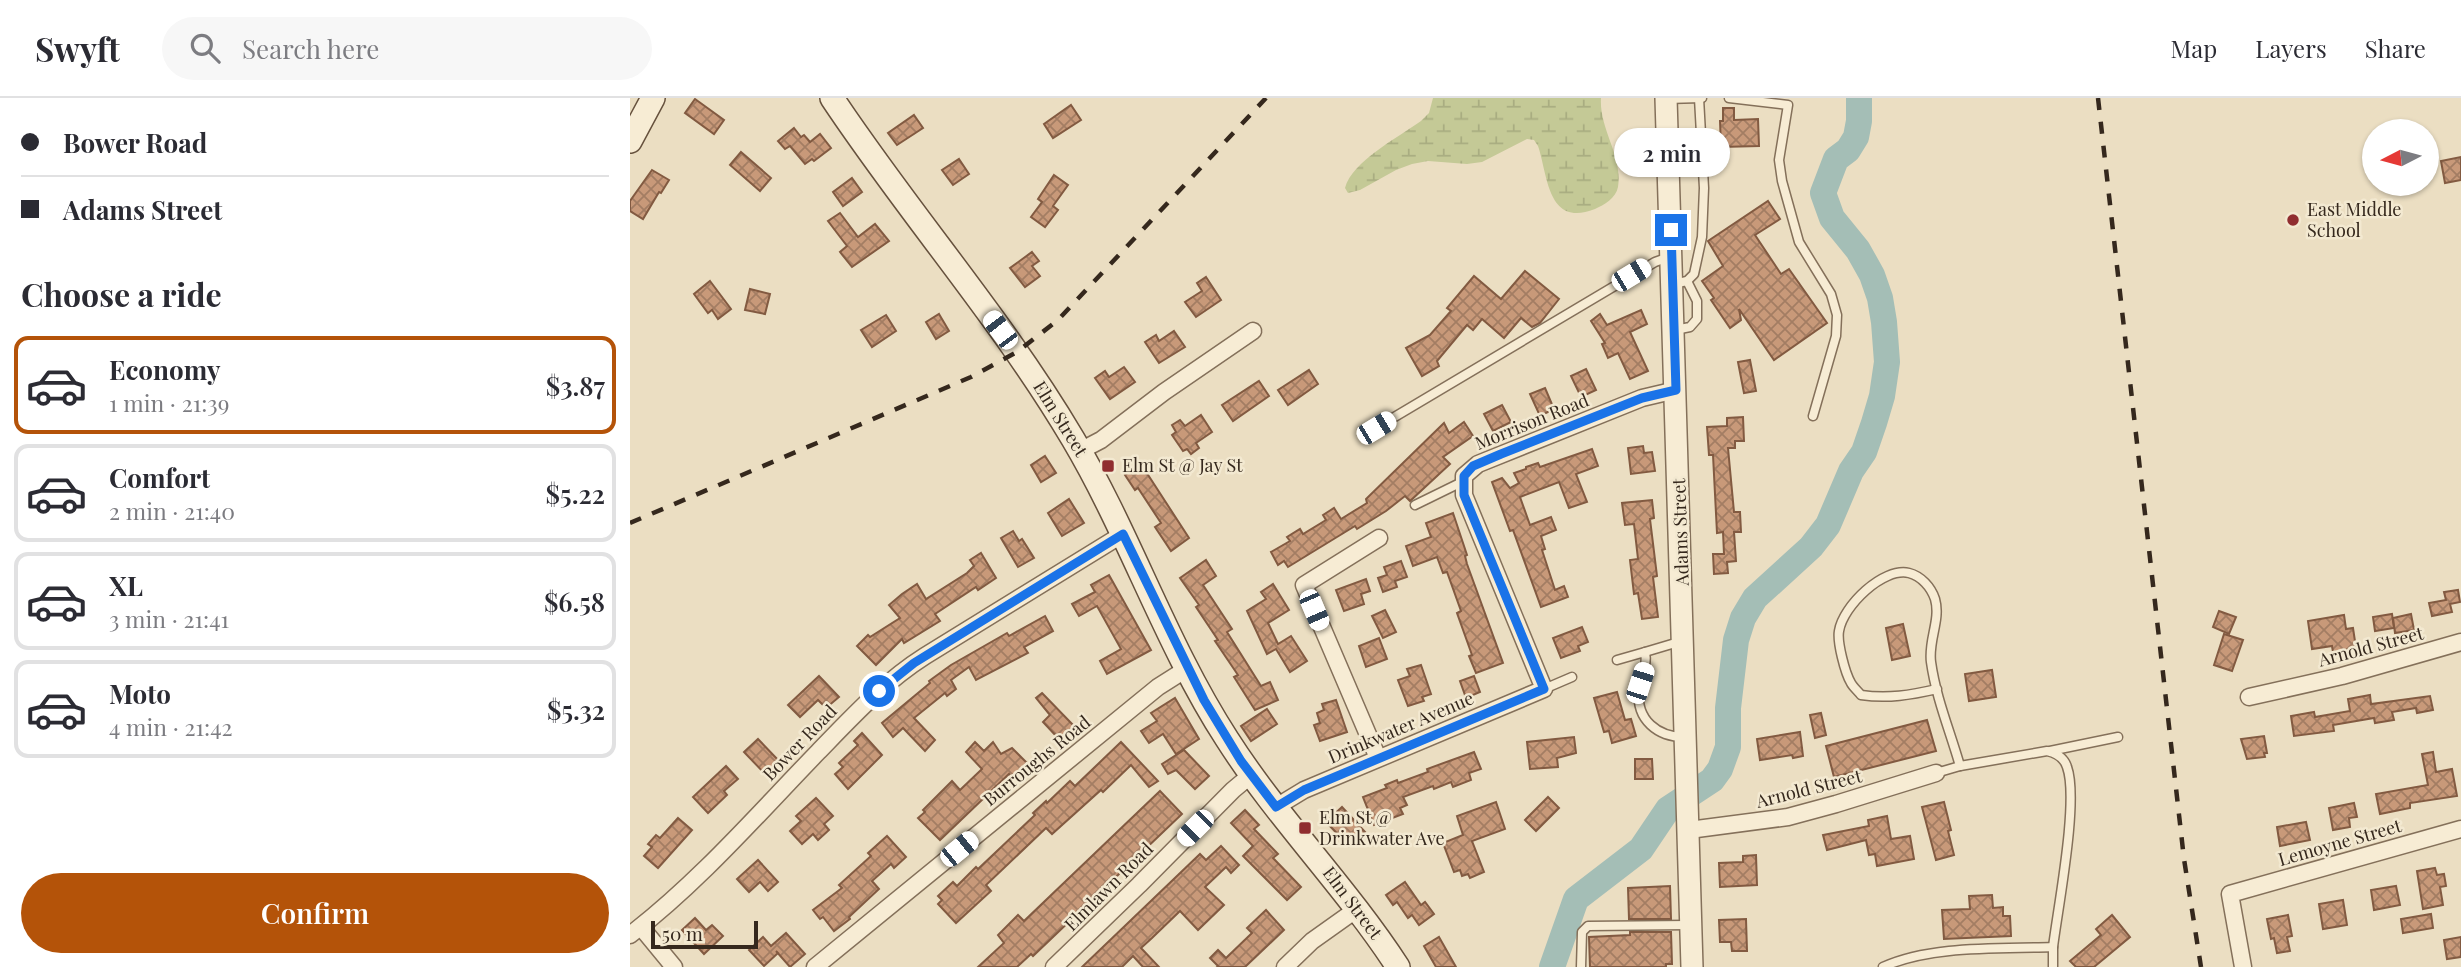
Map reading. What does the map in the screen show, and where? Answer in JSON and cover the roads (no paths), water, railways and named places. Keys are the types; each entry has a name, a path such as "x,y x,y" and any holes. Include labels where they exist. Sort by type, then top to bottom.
{"main road":[{"path":"630,141 653,98"},
{"name":"Elm Street","path":"832,98 882,171 1034,376 1080,452 1218,725 1251,775 1357,909 1398,967"}],"street":[{"name":"Adams Street","path":"1666,98 1672,257 1680,283 1675,330 1676,390 1692,967"},
{"path":"1080,452 1101,440 1164,392 1253,331"},
{"name":"Morrison Road","path":"1462,482 1467,471 1478,464 1642,398 1676,390"},
{"path":"1462,482 1464,495 1544,689"},
{"name":"Bower Road","path":"636,931 684,891 863,706 895,677 948,641 1123,534"},
{"path":"1378,758 1304,586 1379,538"},
{"name":"Arnold Street","path":"2249,696 2350,674 2461,642"},
{"name":"Burroughs Road","path":"815,967 1158,687 1188,668"},
{"name":"Drinkwater Avenue","path":"1276,807 1297,793 1544,689"},
{"name":"Arnold Street","path":"1689,820 1800,814 1936,774"},
{"name":"Elmlawn Road","path":"1054,967 1251,775"},
{"name":"Lemoyne Street","path":"2243,967 2230,894 2461,829"},
{"path":"1285,967 1312,941 1357,909"},
{"path":"636,931 674,967"}],"lane":[{"path":"1666,98 1701,98 1704,225 1696,270 1680,283"},
{"path":"1729,98 1788,106 1779,160 1782,181 1799,242 1831,294 1837,315 1836,336 1813,416"},
{"path":"1376,428 1655,262 1672,257"},
{"path":"1415,505 1462,482"},
{"path":"1937,689 1908,696 1880,698 1861,695 1850,683 1839,631 1846,611 1880,578 1908,573 1926,583 1934,596 1938,613 1931,640 1930,660 1960,766"},
{"path":"1617,660 1684,641"},
{"path":"1645,652 1645,668 1639,697 1646,722 1665,735 1687,737"},
{"path":"1544,689 1572,677"},
{"path":"1936,774 1960,766 2118,737"},
{"path":"2047,751 2059,755 2067,767 2071,798 2053,947 2053,967"},
{"path":"1581,967 1582,932 1588,926 1691,925"},
{"path":"1883,967 1910,957 1945,952 2053,947"}],"waterway":[{"path":"1552,967 1576,899 1641,849 1668,809 1712,780 1720,769 1728,747 1728,708 1736,640 1743,618 1755,598 1811,547 1828,525 1851,471 1864,452 1882,396 1887,362 1884,322 1872,275 1858,250 1832,218 1823,193 1836,159 1848,150 1856,137 1859,98"}],"railway":[{"path":"630,523 971,377 1017,352 1058,320 1266,98"},
{"path":"2098,98 2184,859 2201,967"}],"place":[{"name":"East Middle School","path":"2293,220"},
{"name":"Elm St @ Jay St","path":"1108,466"},
{"name":"Elm St @ Drinkwater Ave","path":"1305,828"}]}
